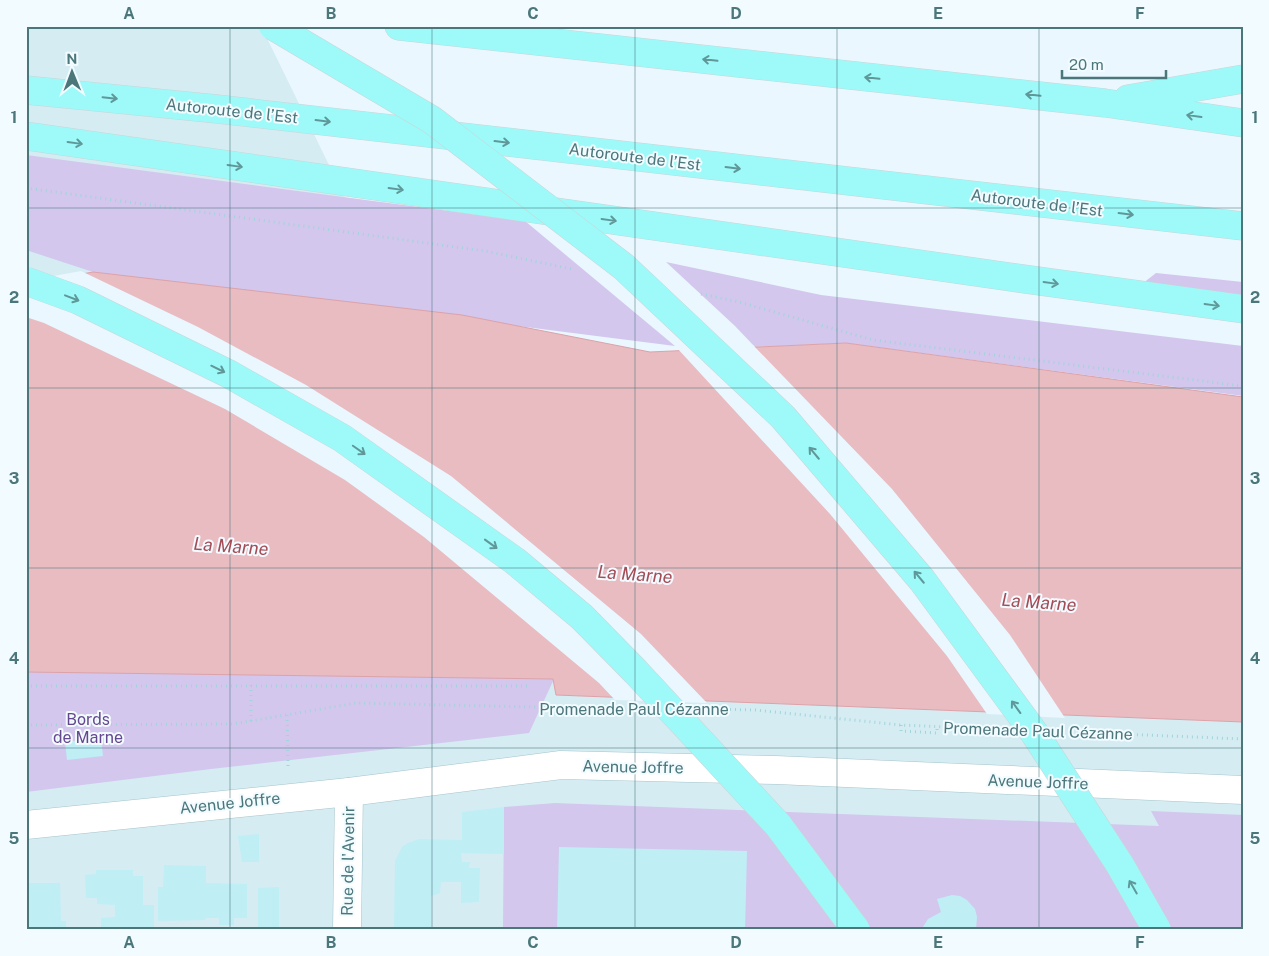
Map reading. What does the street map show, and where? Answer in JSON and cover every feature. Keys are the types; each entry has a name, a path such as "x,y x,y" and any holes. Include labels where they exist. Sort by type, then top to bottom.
{"highway":[{"path":"273,26 432,120 455,137 624,267 783,417 922,580 1035,734 1120,865 1157,930"},
{"path":"399,26 1105,103 1243,122"},
{"path":"1105,103 1243,79"},
{"name":"Autoroute de l’Est","path":"26,90 217,109 1243,226"},
{"path":"26,136 983,274 1243,309"},
{"path":"26,281 78,300 220,370 342,438 515,561 582,617 778,824 856,930"}],"street":[{"name":"Avenue Joffre","path":"26,825 348,792 561,766 776,770 1243,790"},
{"name":"Rue de l'Avenir","path":"346,930 348,792"}],"path":[{"path":"251,685 251,721"},
{"path":"26,686 531,686"},
{"name":"Promenade Paul Cézanne","path":"26,725 234,724 356,703 630,709"},
{"name":"Promenade Paul Cézanne","path":"707,709 755,710 901,725 997,729"},
{"path":"287,715 288,766"},
{"path":"901,725 901,731 937,733 937,727"},
{"path":"921,732 921,738"},
{"name":"Promenade Paul Cézanne","path":"1067,732 1243,739"}],"shaded area":[{"path":"26,26 261,26 399,308 26,284"},
{"path":"26,672 554,679 556,695 1243,722 1243,930 26,930"}],"green space":[{"path":"26,155 525,221 675,346 93,272 26,250"},
{"path":"666,262 821,295 1243,346 1243,396 846,343 755,347"},
{"path":"1156,273 1243,282 1243,296 1142,284"},
{"name":"Bords de Marne","path":"26,672 554,679 529,733 26,792"},
{"path":"555,803 1159,826 1151,811 1243,815 1243,930 503,930 504,807"}],"water":[{"name":"La Marne","path":"93,272 462,315 650,352 846,343 1243,397 1243,722 556,695 553,679 26,672 26,284"}],"pier":[{"path":"81,271 198,327 306,385 451,476 641,634 707,703 615,700 599,683 424,537 345,480 225,409 44,323 26,317 26,281"},
{"path":"753,345 892,489 1010,635 1065,718 987,714 947,656 830,514 677,348"}],"building":[{"path":"101,738 103,756 67,760 65,742"},
{"path":"504,807 504,854 461,853 462,862 470,862 469,868 480,868 479,902 461,903 461,882 441,882 440,893 431,896 431,930 394,930 395,861 402,847 419,839 462,840 462,812"},
{"path":"259,834 259,862 242,862 238,836"},
{"path":"559,847 747,851 745,930 557,930"},
{"path":"164,865 206,866 206,883 247,884 247,918 234,918 234,925 219,925 219,918 158,921 158,887 163,887"},
{"path":"96,870 133,870 133,876 143,876 143,905 154,905 154,930 101,930 101,918 115,917 115,905 97,904 97,898 86,898 85,875 96,874"},
{"path":"26,883 60,883 61,921 66,921 66,930 26,930"},
{"path":"279,887 279,930 258,930 258,888"},
{"path":"952,895 960,896 967,900 975,909 977,917 976,930 921,930 928,919 941,912 937,899"}]}
